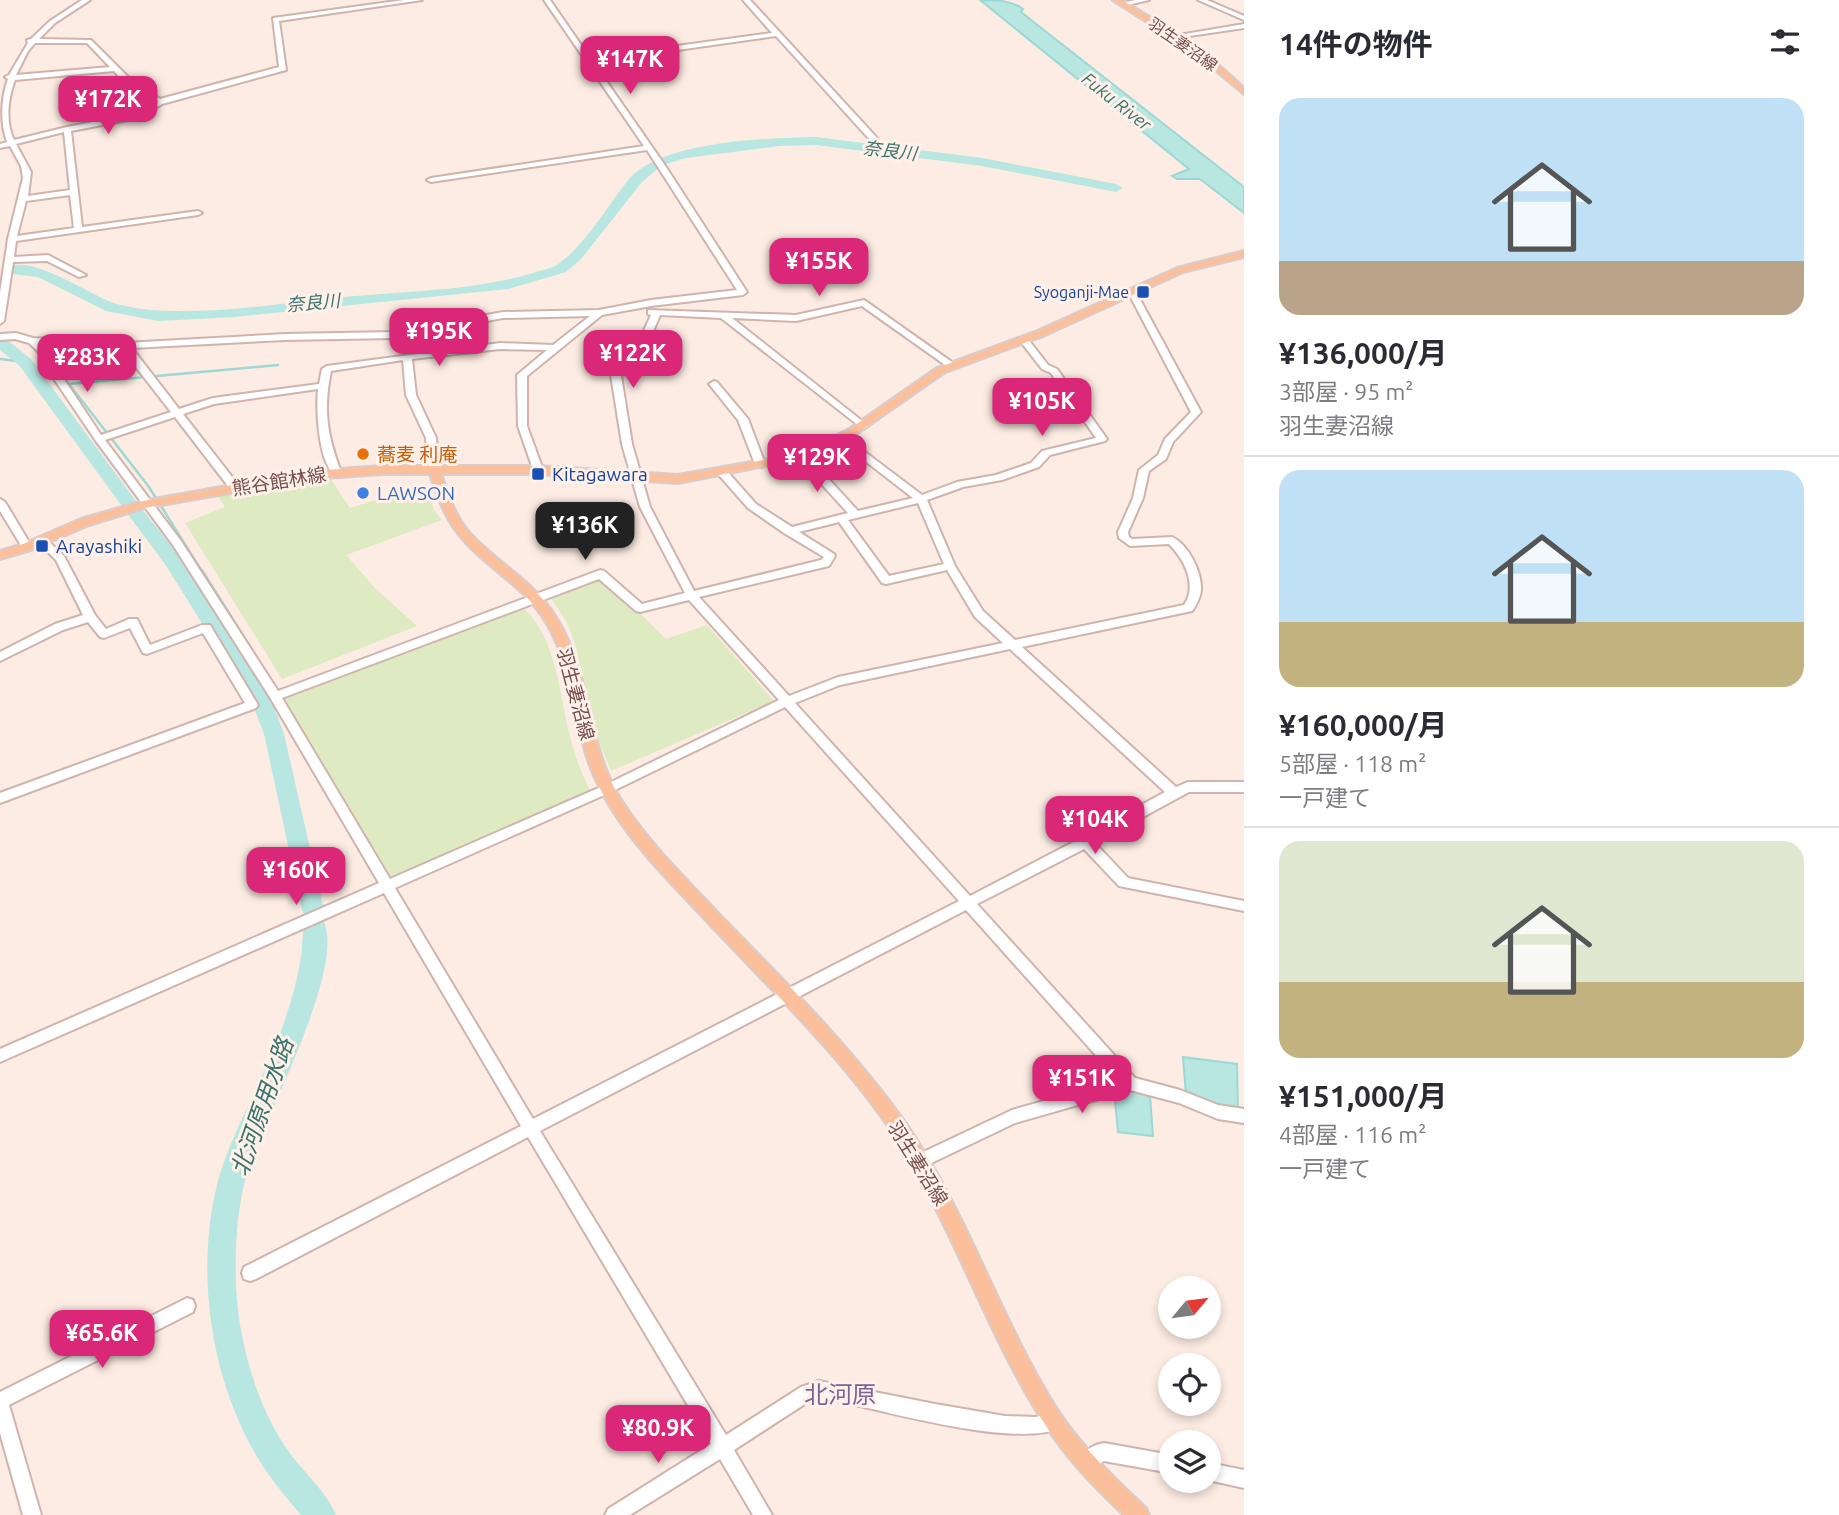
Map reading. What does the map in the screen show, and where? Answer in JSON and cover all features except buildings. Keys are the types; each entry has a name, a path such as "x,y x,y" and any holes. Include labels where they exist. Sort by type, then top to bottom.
{"main road":[{"name":"羽生妻沼線","path":"1120,2 1206,56 1244,92"},
{"path":"434,470 538,470 678,479 800,454 863,426 924,379 951,365 1024,340 1193,265 1244,254"},
{"name":"羽生妻沼線","path":"434,470 448,509 460,528 547,612 564,644 587,738 607,789 650,850 865,1084 920,1161 1055,1422 1087,1462 1139,1515"},
{"name":"熊谷館林線","path":"0,555 27,547 85,522 144,505 336,472 434,470"}],"street":[{"path":"0,321 12,239 27,174 10,143 2,114 2,94 14,63 29,40 48,22 87,0"},
{"path":"0,146 67,128 136,116 159,102 212,90 283,68 273,20 275,19 361,4 419,0"},
{"path":"538,470 535,450 525,435 521,417 522,375 602,312 743,292 662,167 547,0"},
{"path":"746,0 874,139"},
{"path":"1120,2 1146,0"},
{"path":"1201,0 1244,18"},
{"path":"1176,36 1244,26"},
{"path":"589,60 778,34"},
{"path":"29,40 87,40 136,89 159,102"},
{"path":"9,77 24,78 114,69"},
{"path":"67,128 78,230"},
{"path":"430,180 648,148"},
{"path":"21,200 74,192"},
{"path":"12,239 198,213"},
{"path":"9,261 48,258 82,275"},
{"path":"0,1056 607,789 786,702 838,681 1188,608 1192,605 1196,591 1194,578 1182,549 1172,540 1130,543 1123,533 1138,498 1144,470 1162,457 1168,440 1196,412 1132,292"},
{"path":"0,337 16,336 32,341 125,346 285,337 394,335 503,315 657,312 796,318 864,303 951,365"},
{"path":"657,312 646,337 634,346 625,366 616,375 634,475 645,507 691,594 1130,1083"},
{"path":"723,314 863,426"},
{"path":"788,531 921,499 961,484 998,478 1035,465 1046,453 1102,439 1054,371 1045,367 1024,340"},
{"path":"32,341 45,353 55,373 144,505 177,543 275,696 763,1515"},
{"path":"125,346 236,488"},
{"path":"336,472 324,442 319,416 327,369 500,346 556,348"},
{"path":"407,357 411,395 431,438 434,470"},
{"path":"714,384 743,419 760,464"},
{"path":"99,439 213,401 323,386"},
{"path":"841,438 921,499 950,566 979,614 1174,793"},
{"path":"800,454 856,515"},
{"path":"275,696 600,573 640,608 825,563 830,556 752,506 722,472"},
{"path":"0,502 27,547"},
{"path":"841,518 886,580 950,566"},
{"path":"0,798 251,705 206,628 147,650 133,622 104,634 90,617 60,558 42,541"},
{"path":"0,657 59,627 90,617"},
{"path":"250,1273 1086,842 1174,793 1188,787 1244,787"},
{"path":"1086,842 1124,882 1244,906"},
{"path":"920,1161 1012,1116 1130,1083 1180,1097 1218,1112 1244,1116"},
{"path":"32,1515 0,1401 187,1306"},
{"path":"614,1515 807,1393 819,1389 915,1411 1013,1426 1037,1427 1055,1422"},
{"path":"1087,1462 1097,1453 1104,1452 1158,1462"},
{"path":"1221,1474 1244,1479"}],"green space":[{"path":"328,475 350,508 410,489 415,495 430,493 433,508 442,520 346,555 375,588 417,626 282,679 185,523 225,507 217,495"},
{"path":"591,571 600,574 666,639 707,625 774,701 611,771 589,710 574,641 558,608 544,591"},
{"path":"524,608 544,637 551,653 573,747 590,790 585,795 393,880 284,698"}],"water":[{"name":"Fuku River","path":"980,0 1008,2 1023,9 1021,12 1244,187 1244,213 1200,179 1177,179 1172,176 1189,169"},
{"path":"1183,1057 1237,1064 1238,1113 1186,1096"},
{"path":"1126,1090 1150,1095 1153,1136 1118,1132 1115,1100 1117,1092"}],"waterway":[{"name":"奈良川","path":"662,161 684,154 779,142 816,141 982,162 1116,188"},
{"name":"奈良川","path":"12,270 41,273 111,308 158,316 235,312 508,285 561,269 576,256 637,179 656,164"},
{"name":"北河原用水路","path":"1,343 25,362 130,505"},
{"path":"0,359 25,362"},
{"path":"203,573 149,487 69,384 278,365"},
{"name":"北河原用水路","path":"136,513 172,560 263,704 274,734 313,910"},
{"path":"202,571 256,657"},
{"name":"北河原用水路","path":"315,927 313,955 300,1011 279,1067 243,1147 232,1180 222,1252 227,1327 245,1398 272,1453 321,1515"}],"place":[{"name":"Syoganji-Mae","path":"1143,292"},
{"name":"蕎麦 利庵","path":"363,454"},
{"name":"Kitagawara","path":"538,474"},
{"name":"LAWSON","path":"363,493"},
{"name":"Arayashiki","path":"42,546"}],"district":[{"name":"北河原","path":"840,1394"}]}
